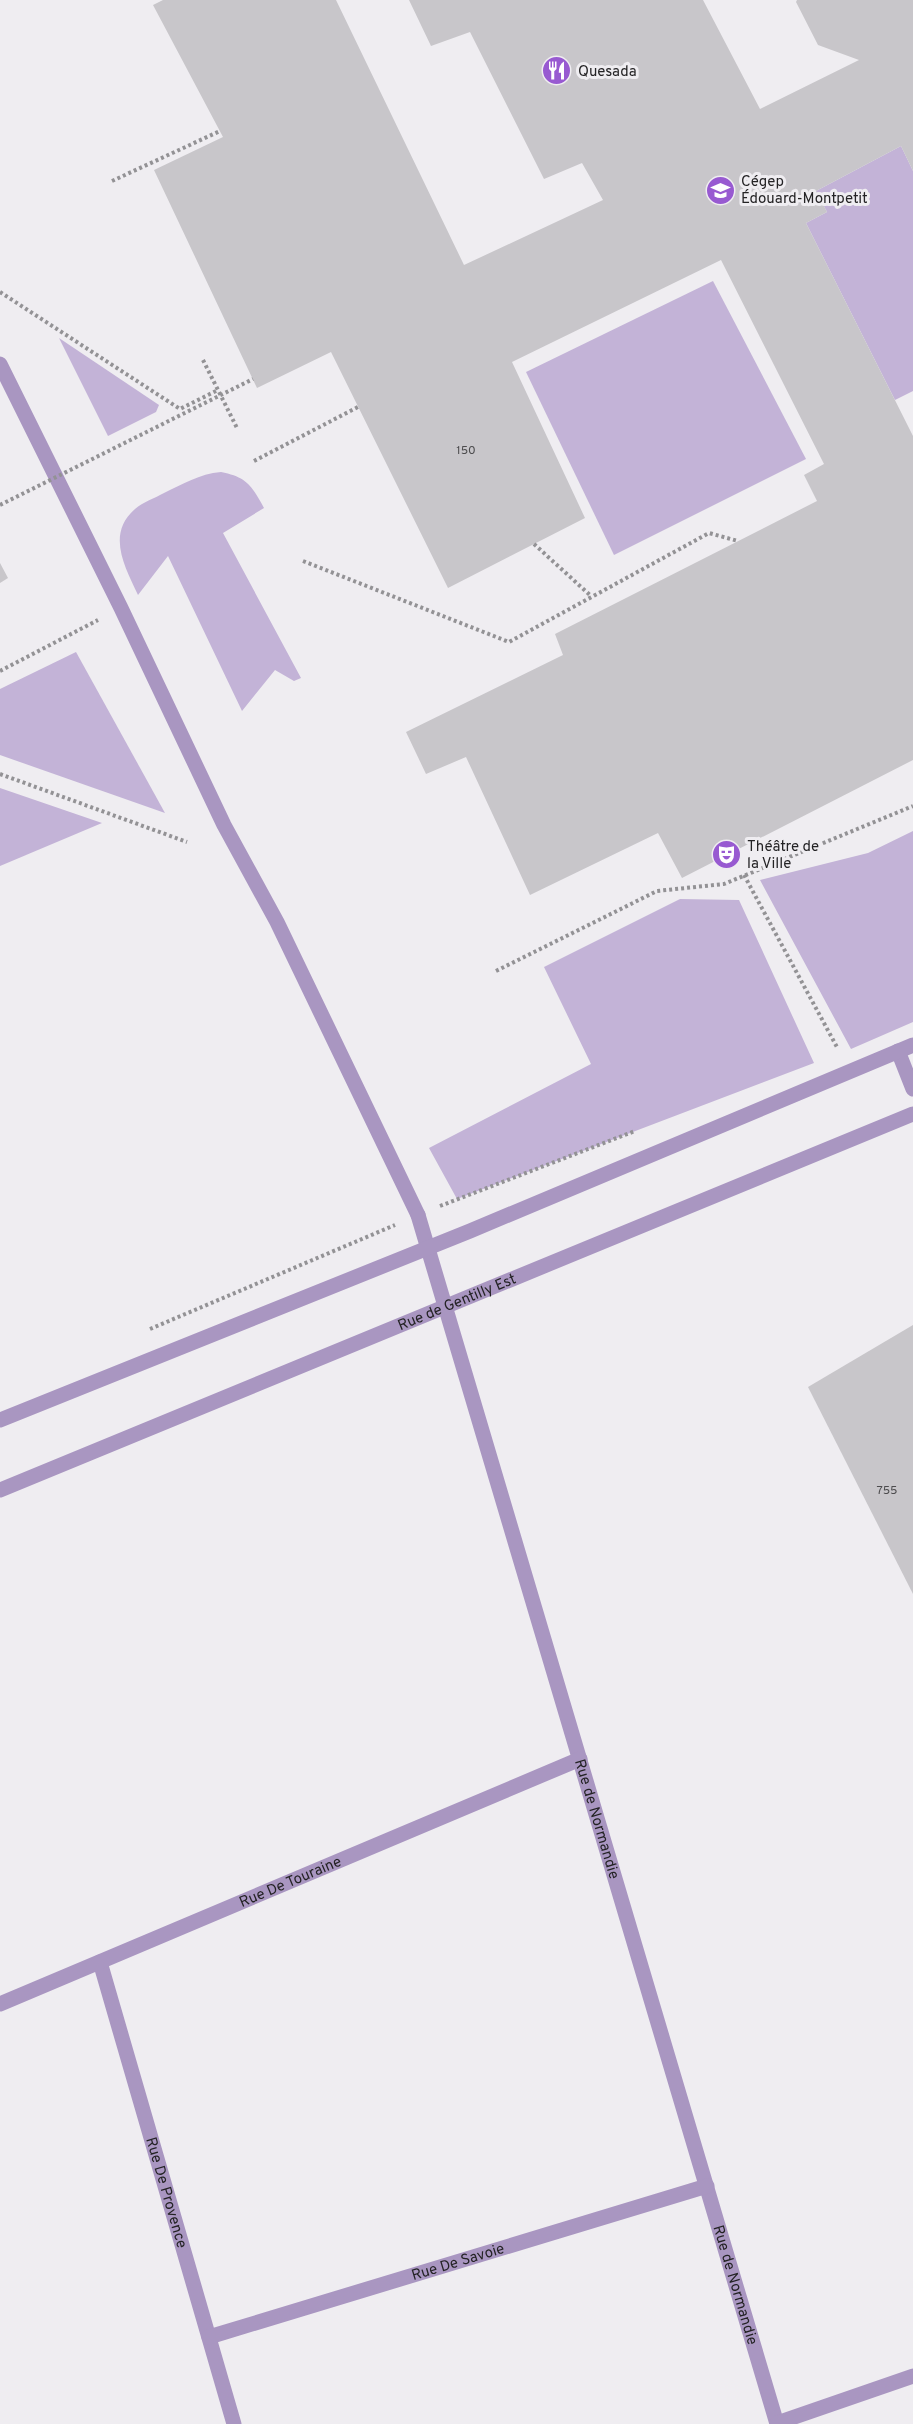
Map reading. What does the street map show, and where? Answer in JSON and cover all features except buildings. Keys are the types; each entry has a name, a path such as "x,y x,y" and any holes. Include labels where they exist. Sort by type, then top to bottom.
{"street":[{"name":"Rue de Normandie","path":"0,363 121,608 233,843 277,922 418,1215 777,2424"},
{"path":"0,1420 428,1248 913,1045"},
{"path":"898,1052 913,1089"},
{"name":"Rue de Gentilly Est","path":"0,1490 913,1114"},
{"name":"Rue De Touraine","path":"0,2004 580,1759"},
{"name":"Rue De Provence","path":"100,1962 234,2424"},
{"name":"Rue De Savoie","path":"209,2337 707,2186"},
{"path":"777,2424 913,2376"}],"path":[{"path":"112,181 220,131"},
{"path":"0,292 180,409 218,390"},
{"path":"203,360 237,428"},
{"path":"0,505 252,379"},
{"path":"254,461 358,407"},
{"path":"303,561 509,642 709,533 738,541"},
{"path":"534,544 591,596"},
{"path":"0,671 121,608"},
{"path":"0,774 187,842"},
{"path":"496,970 657,891 724,884 913,806"},
{"path":"744,875 840,1053"},
{"path":"140,1333 477,1190 640,1129"}],"shaded area":[{"path":"901,146 913,171 913,391 895,400 806,223 827,212 816,191"},
{"path":"713,281 806,459 614,555 526,372"},
{"path":"59,338 159,405 156,412 108,436"},
{"path":"221,472 237,477 248,484 264,508 223,533 301,678 294,681 275,670 242,711 168,556 138,595 124,562 120,540 121,529 135,509 191,480"},
{"path":"76,652 165,813 0,755 0,689"},
{"path":"0,788 102,823 0,866"},
{"path":"913,831 913,1022 851,1049 760,880 868,853"},
{"path":"680,899 739,900 814,1063 457,1199 429,1148 591,1064 544,967"}],"place":[{"name":"Quesada","path":"557,71"},
{"name":"Cégep Édouard-Montpetit","path":"720,190"},
{"name":"Théâtre de la Ville","path":"726,855"}]}
